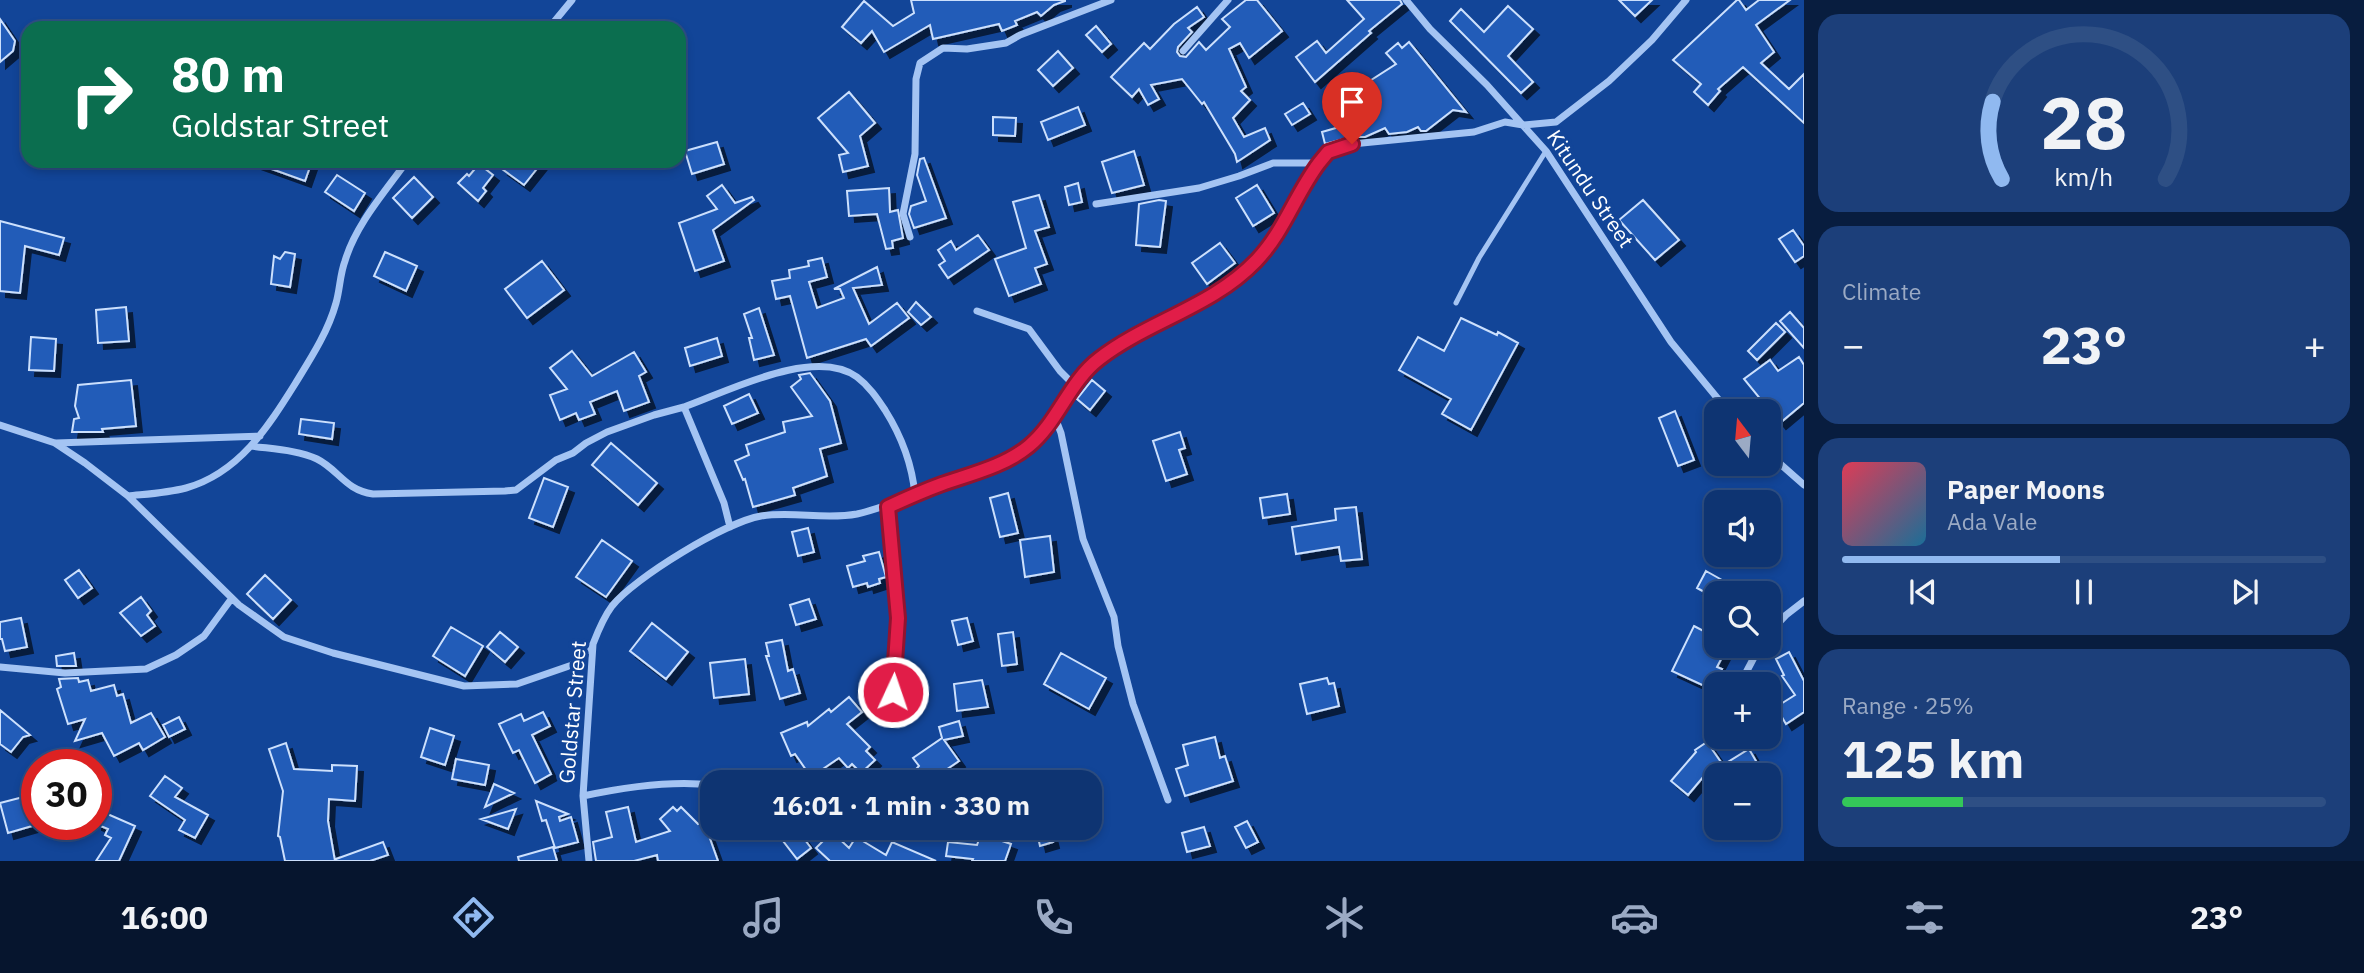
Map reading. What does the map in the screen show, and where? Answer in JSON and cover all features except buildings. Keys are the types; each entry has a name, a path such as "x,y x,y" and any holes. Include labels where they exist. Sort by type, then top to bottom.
{"street":[{"path":"554,21 572,0"},
{"path":"910,237 903,214 915,154 916,79 923,59 943,48 967,49 1006,43 1111,0"},
{"path":"1183,51 1228,0"},
{"name":"Kitundu Street","path":"1406,0 1430,30 1488,85 1546,151 1671,342 1718,399"},
{"name":"Goldstar Street","path":"589,861 583,796 593,644 613,605 635,584 742,520 764,516 844,516 888,507 1017,454 1030,445 1085,370 1128,338 1191,308 1255,263 1274,241 1328,152 1340,146 1475,132 1505,122 1523,125 1556,122 1609,81 1652,40 1686,0"},
{"path":"1096,204 1199,188 1273,163 1319,163"},
{"path":"128,496 189,487 208,479 233,462 260,436 276,416 317,349 336,303 345,260 362,225 402,168"},
{"path":"977,311 1029,329 1060,371 1074,385"},
{"path":"251,446 306,455 319,460 359,492 386,494 516,490 556,460 607,432 684,407 754,380 790,370 817,367 856,376 870,388 894,425 910,460 915,495"},
{"path":"684,407 724,503 730,527"},
{"path":"1054,415 1061,433 1083,539 1114,617 1118,646 1133,704 1168,800"},
{"path":"0,425 55,443 85,463 128,496 232,598 284,637 333,653 464,686 517,684 572,665 593,644"},
{"path":"55,443 260,436"},
{"path":"1782,466 1804,485"},
{"path":"888,507 898,618 893,692"},
{"path":"0,667 65,673 146,669 176,655 204,636 232,598"},
{"path":"1781,620 1804,601"},
{"path":"583,796 648,785 700,784"}],"lane":[{"path":"1456,303 1479,258 1546,151"}],"route":[{"path":"893,692 898,618 888,507 1004,461 1030,445 1085,370 1128,338 1191,308 1255,263 1274,241 1319,163 1328,152 1352,144"}]}
